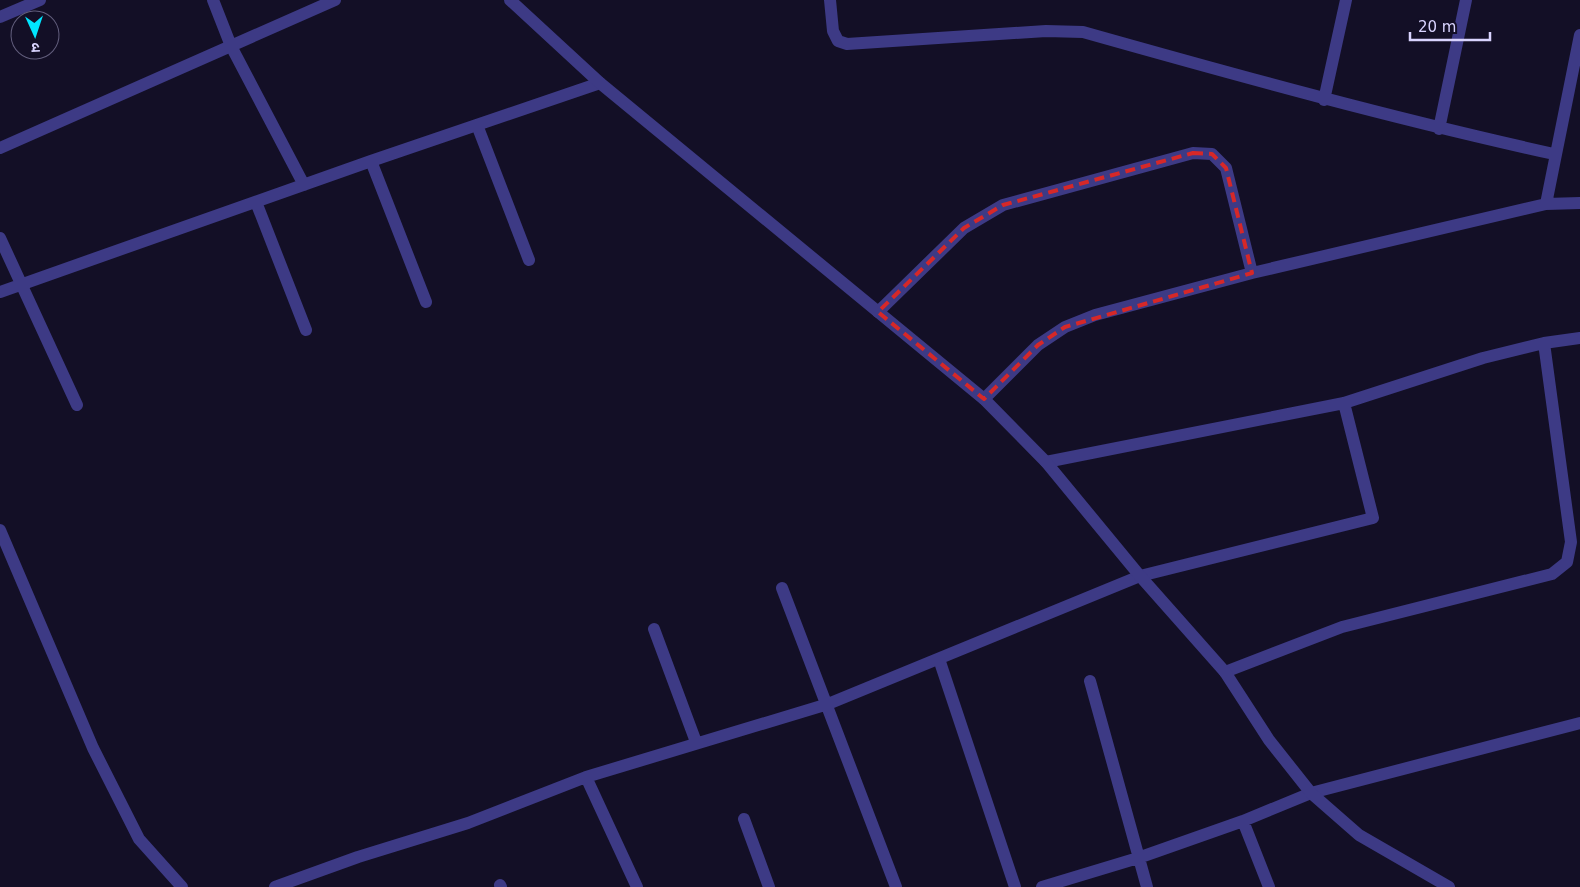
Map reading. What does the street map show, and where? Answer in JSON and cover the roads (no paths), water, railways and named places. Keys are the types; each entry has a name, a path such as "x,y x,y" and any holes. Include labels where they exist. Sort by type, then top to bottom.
{"street":[{"path":"0,17 40,0"},
{"path":"212,0 230,46 304,185"},
{"path":"0,148 335,0"},
{"path":"510,0 600,83 984,400 1046,462 1140,576 1225,672 1269,740 1311,793 1359,835 1449,887"},
{"path":"830,0 833,30 838,41 848,44 1046,31 1083,32 1324,100 1439,129 1554,154"},
{"path":"1324,100 1346,0"},
{"path":"1439,129 1466,0"},
{"path":"1546,204 1554,154 1580,35"},
{"path":"0,292 371,161 600,83"},
{"path":"477,125 529,260"},
{"path":"878,312 964,228 1004,205 1193,153 1212,154 1226,168 1252,273"},
{"path":"371,161 426,302"},
{"path":"256,202 306,330"},
{"path":"984,400 1038,345 1065,327 1096,315 1252,273 1546,204 1580,203"},
{"path":"0,238 77,405"},
{"path":"1046,462 1344,403 1483,358 1544,343 1580,338"},
{"path":"1225,672 1342,627 1552,574 1568,562 1571,542 1544,343"},
{"path":"275,887 358,857 468,823 586,777 696,742 828,704 1140,576 1373,518 1344,403"},
{"path":"0,530 93,748 138,839 182,887"},
{"path":"782,588 828,704 896,887"},
{"path":"654,629 696,742"},
{"path":"939,659 1015,887"},
{"path":"1090,681 1147,887"},
{"path":"1042,887 1138,858 1243,821 1311,793 1580,723"},
{"path":"586,777 637,887"},
{"path":"744,819 769,887"},
{"path":"1243,821 1269,887"}]}
